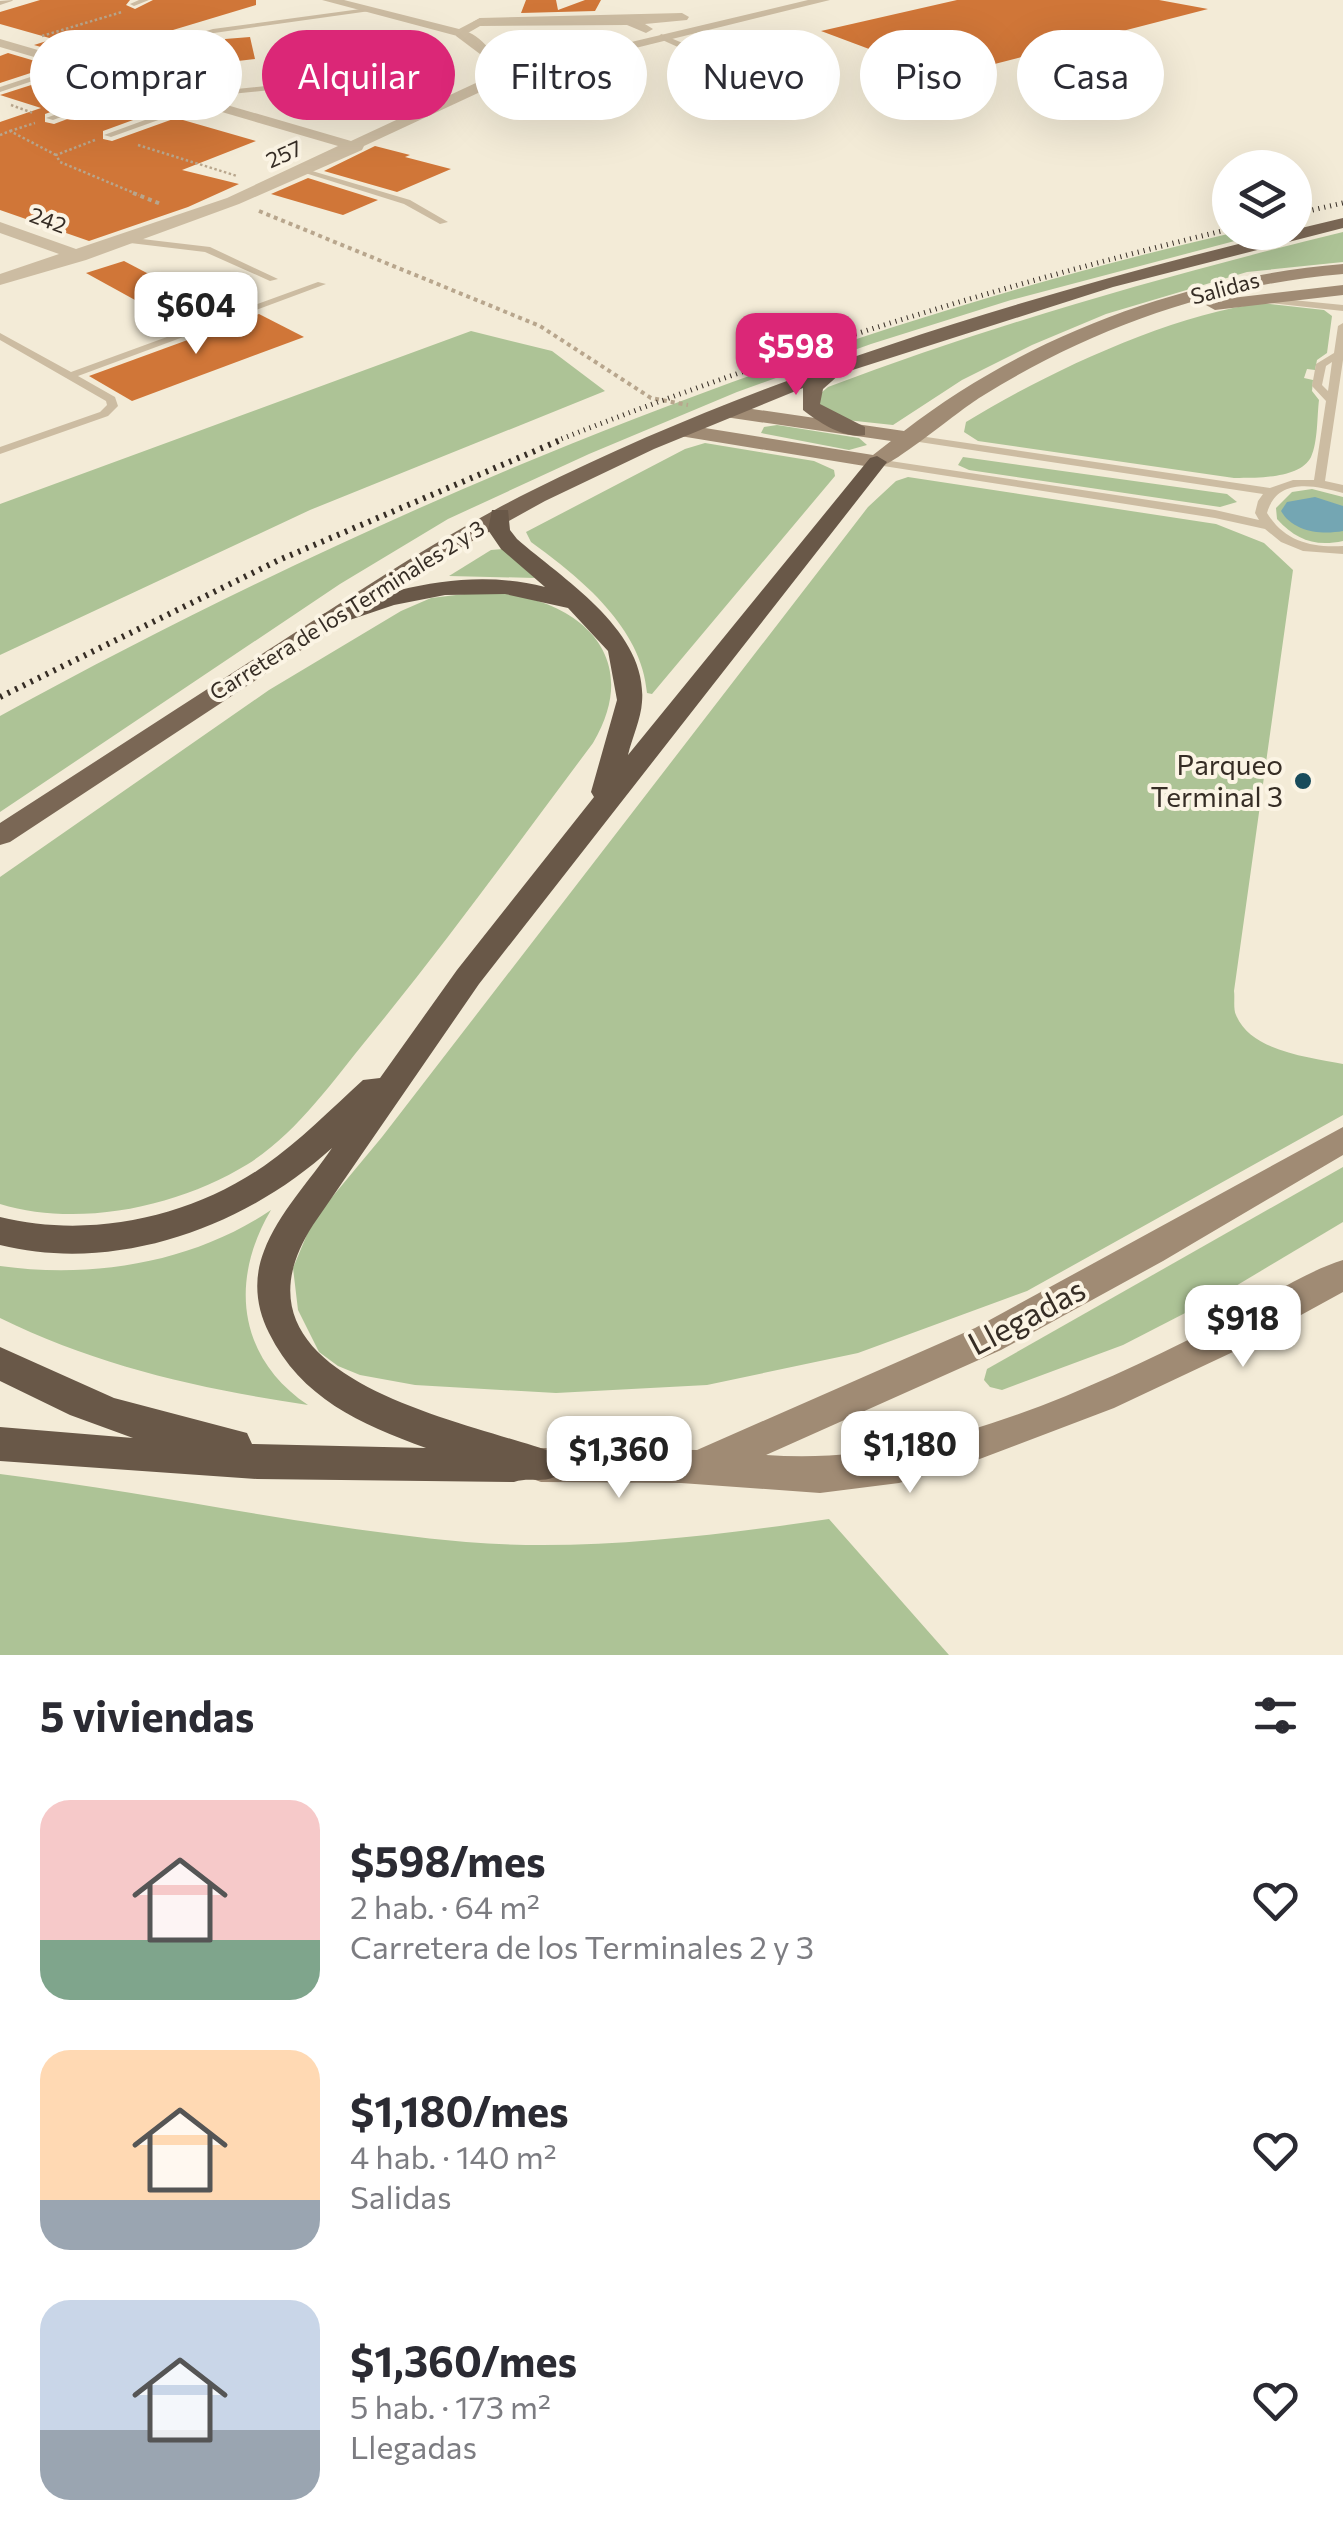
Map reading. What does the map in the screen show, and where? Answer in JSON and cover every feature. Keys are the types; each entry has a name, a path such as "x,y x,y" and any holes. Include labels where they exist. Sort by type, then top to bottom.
{"highway":[{"path":"541,1465 365,1406 320,1376 302,1358 281,1322 274,1280 284,1244 408,1056 602,802 877,462"},
{"path":"500,515 499,530 509,544 581,606 620,649 630,700 602,802"},
{"path":"326,621 392,597 464,584 516,586 581,606"},
{"path":"0,1232 80,1241 152,1230 218,1208 264,1184 311,1148 408,1056"},
{"path":"0,1363 33,1383 105,1413 220,1443 331,1462"},
{"path":"0,1444 90,1452 421,1467 541,1465"}],"main road":[{"name":"Carretera de los Terminales 2 y 3","path":"0,836 326,621 500,515 680,430 837,368 1029,303 1343,222"},
{"name":"Salidas","path":"1110,326 1251,280 1343,269"},
{"path":"680,430 877,462 987,384 1110,326 1244,300 1343,290"},
{"path":"837,368 813,387 810,406 828,420 858,431"},
{"path":"725,411 858,431 920,434"},
{"name":"Llegadas","path":"697,1467 988,1339 1343,1139"},
{"path":"541,1465 697,1467 797,1475 861,1473 966,1448 1106,1398 1238,1336 1343,1274"}],"street":[{"path":"328,0 363,5 460,32 475,42"},
{"name":"257","path":"363,5 480,22 628,22 819,1"},
{"name":"257","path":"647,40 819,1"},
{"path":"460,32 480,22"},
{"path":"628,22 661,36"},
{"path":"5,44 30,51"},
{"name":"257","path":"0,280 233,201 475,90"},
{"path":"244,114 356,147"},
{"name":"242","path":"0,227 80,256"}],"lane":[{"path":"0,3 10,0"},
{"path":"134,4 146,0"},
{"path":"219,30 363,5"},
{"path":"661,36 667,39"},
{"path":"0,90 30,80"},
{"path":"108,135 149,120"},
{"path":"305,170 407,202 442,222"},
{"path":"126,240 207,249 273,279"},
{"path":"69,376 322,284"},
{"path":"1244,300 1343,308"},
{"path":"1319,482 1343,326"},
{"path":"0,336 111,399 113,406 104,414 0,451"},
{"path":"920,434 941,461 960,474"},
{"path":"920,434 1272,492"},
{"path":"877,462 1269,526 1307,549 1343,550"},
{"path":"1269,526 1261,506 1272,492 1296,482 1319,482 1343,489"}],"path":[{"path":"5,44 123,12"},
{"path":"0,102 30,112"},
{"path":"244,114 262,113"},
{"path":"0,135 44,120"},
{"path":"10,131 56,155 60,162 191,216"},
{"path":"56,155 108,135 269,186"},
{"path":"233,201 540,326 651,398 725,411"}],"green space":[{"path":"1343,232 1343,262 1247,272 1106,314 962,380 893,425 837,419 819,406 821,393 828,387 955,342 1148,283 1274,250 1312,250 1312,240"},
{"path":"1212,238 1212,247 1011,300 737,392 448,519 340,584 0,812 0,716 147,638 446,496 600,432 912,321"},
{"path":"1262,303 1324,310 1332,316 1327,353 1317,360 1315,370 1307,369 1304,378 1313,380 1312,391 1319,400 1313,451 1297,470 1276,476 1234,478 978,441 964,432 966,422 998,403 1109,349 1188,320"},
{"path":"471,331 552,351 605,391 310,510 0,655 0,504"},
{"path":"777,425 859,438 867,445 849,450 761,433 764,427"},
{"path":"705,443 814,461 834,470 835,476 652,694 647,693 643,669 621,626 588,588 531,542 526,532 685,449"},
{"path":"963,457 1227,494 1237,502 1220,507 969,470 958,465"},
{"path":"908,477 1216,524 1264,543 1293,570 1234,991 1235,1010 1244,1027 1268,1045 1343,1064 1343,1115 1027,1291 858,1353 707,1385 556,1393 415,1385 360,1375 338,1366 319,1352 298,1310 293,1268 313,1220 382,1137 868,507 896,481"},
{"path":"1312,489 1343,497 1343,541 1307,540 1277,519 1276,508 1292,492"},
{"path":"503,549 535,578 449,576 491,550"},
{"path":"481,592 543,603 570,616 591,633 605,655 611,680 608,710 593,743 426,966 313,1106 248,1164 191,1192 127,1209 62,1214 0,1204 0,877 269,690 401,611 431,598"},
{"path":"1343,1167 1343,1222 1224,1293 1123,1345 1002,1390 990,1387 984,1380 987,1369"},
{"path":"271,1210 249,1264 248,1316 254,1341 267,1365 308,1405 150,1374 74,1350 0,1318 0,1266 70,1270 141,1263 209,1243"},
{"path":"0,1474 349,1528 511,1545 648,1541 829,1519 949,1655 0,1655"}],"water":[{"path":"1315,497 1343,506 1343,531 1308,530 1293,524 1281,511 1287,502"}],"building":[{"path":"40,0 130,0 126,5 135,9 153,0 256,0 256,5 173,30 30,32 0,24 0,12"},
{"path":"526,0 556,0 558,10 585,0 601,0 595,11 521,13"},
{"path":"957,0 1159,0 1208,9 1126,30 1017,30 1017,58 997,63 997,30 860,30 860,46 840,38 840,30 825,30"},
{"path":"250,37 255,59 242,60 242,38"},
{"path":"8,53 30,60 30,73 0,83 0,56"},
{"path":"30,85 30,105 0,95"},
{"path":"30,112 30,120 54,124 65,120 133,120 103,131 103,139 112,141 170,120 183,120 256,141 182,170 239,184 188,207 89,241 0,210 0,122"},
{"path":"375,146 451,169 397,192 324,171"},
{"path":"308,178 378,200 343,215 271,194"},
{"path":"124,261 223,313 184,327 86,273"},
{"path":"259,314 304,337 132,401 89,376"}],"railway":[{"path":"1312,210 1343,203"},
{"path":"556,441 889,323 1212,234"},
{"path":"0,697 279,560 563,439"}],"place":[{"name":"Parqueo Terminal 3","path":"1303,781"}]}
